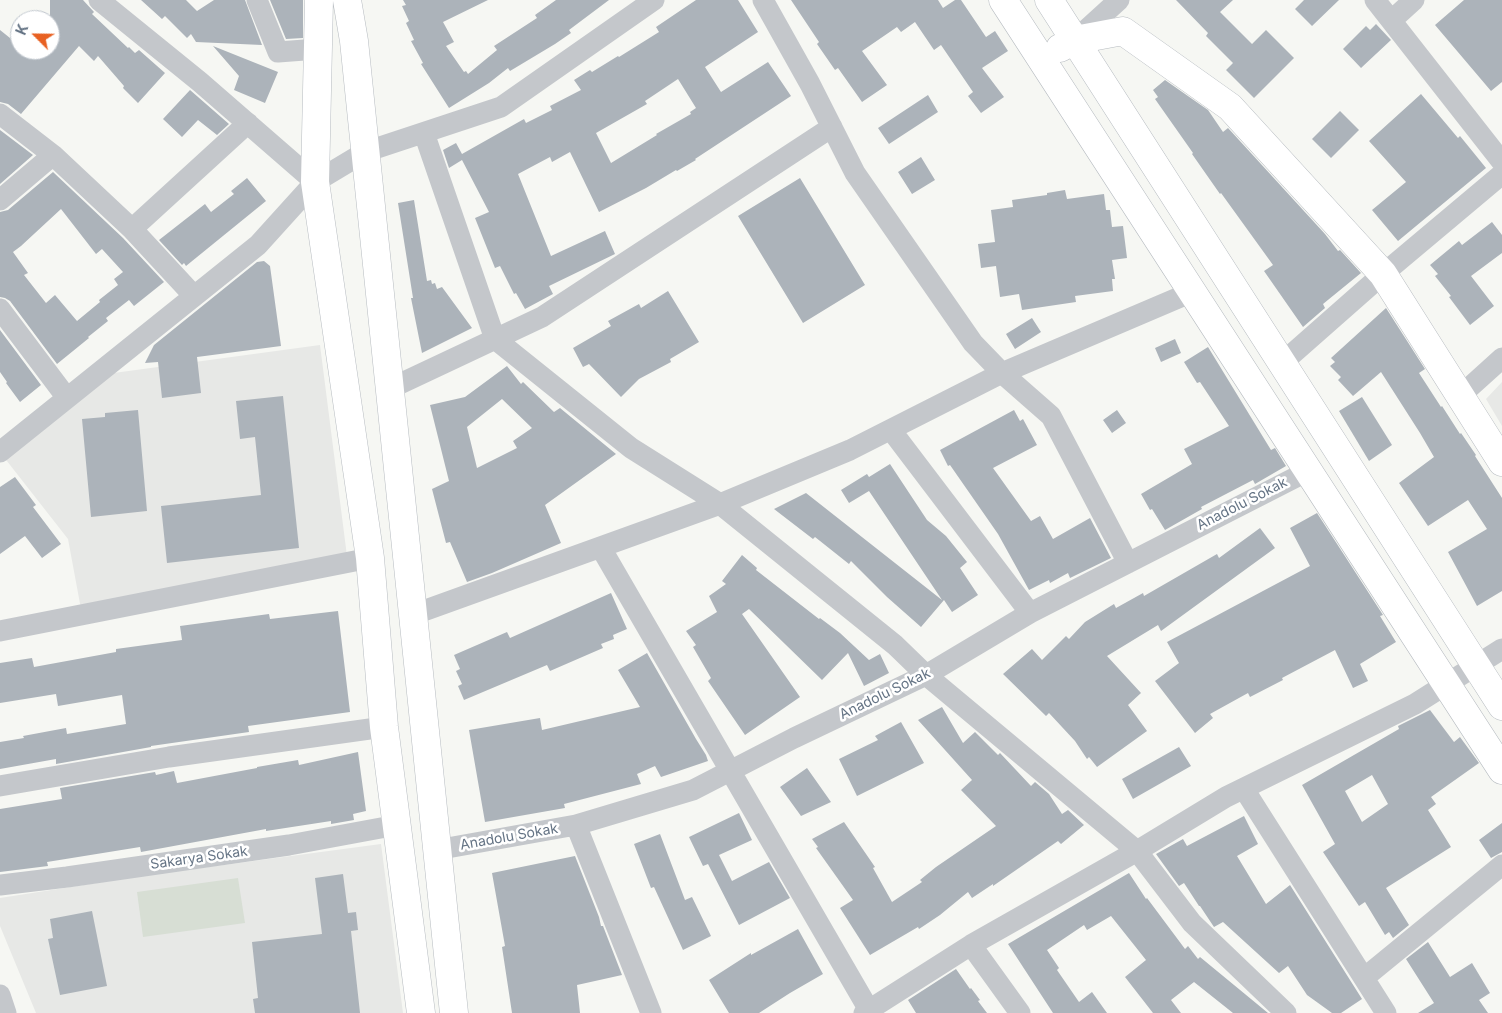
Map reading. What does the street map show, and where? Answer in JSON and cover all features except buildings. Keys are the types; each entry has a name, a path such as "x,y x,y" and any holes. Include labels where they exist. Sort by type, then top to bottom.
{"street":[{"path":"257,0 278,52 318,49"},
{"path":"319,0 315,182 370,558 384,727 420,1013"},
{"path":"347,0 354,42 454,1013"},
{"path":"0,452 258,245 315,182 365,152 501,107 654,0"},
{"path":"763,0 810,84 855,173 973,343 1002,373 1051,416 1128,563"},
{"path":"1003,0 1502,770"},
{"path":"1049,0 1502,706"},
{"path":"1040,58 1075,40 1119,0"},
{"path":"1375,0 1502,162"},
{"path":"1392,20 1414,0"},
{"path":"102,1 200,82 315,182"},
{"path":"1075,40 1123,31 1230,107 1383,274 1502,462"},
{"path":"0,114 53,155 132,229 194,296"},
{"path":"132,229 248,123"},
{"path":"389,389 542,317 832,126"},
{"path":"424,133 495,340 631,448 720,504 895,645 926,675 1137,851 1192,923 1286,1013"},
{"path":"0,200 53,155"},
{"path":"1282,363 1383,274 1502,174"},
{"path":"412,615 720,504 850,450 1002,373 1192,292"},
{"path":"0,309 67,398"},
{"path":"1460,396 1502,358"},
{"path":"891,430 1030,614"},
{"name":"Anadolu Sokak","path":"436,850 576,825 693,790 926,675 1030,614 1308,471"},
{"path":"601,548 731,770 867,1011 971,945 1244,788 1415,704 1502,650"},
{"path":"0,631 370,558"},
{"path":"0,786 169,757 384,727"},
{"path":"1244,788 1386,1013"},
{"name":"Sakarya Sokak","path":"0,885 289,845 397,825"},
{"path":"576,825 651,1013"},
{"path":"1364,978 1500,867"},
{"path":"971,945 1020,1013"},
{"path":"0,995 6,1013"}],"shaded area":[{"path":"320,345 348,564 81,609 68,539 3,456 99,375"},
{"path":"1502,382 1502,426 1486,399"},
{"path":"381,844 403,1013 36,1013 0,926 0,898 141,876"},
{"path":"238,878 245,923 143,937 137,892"}]}
